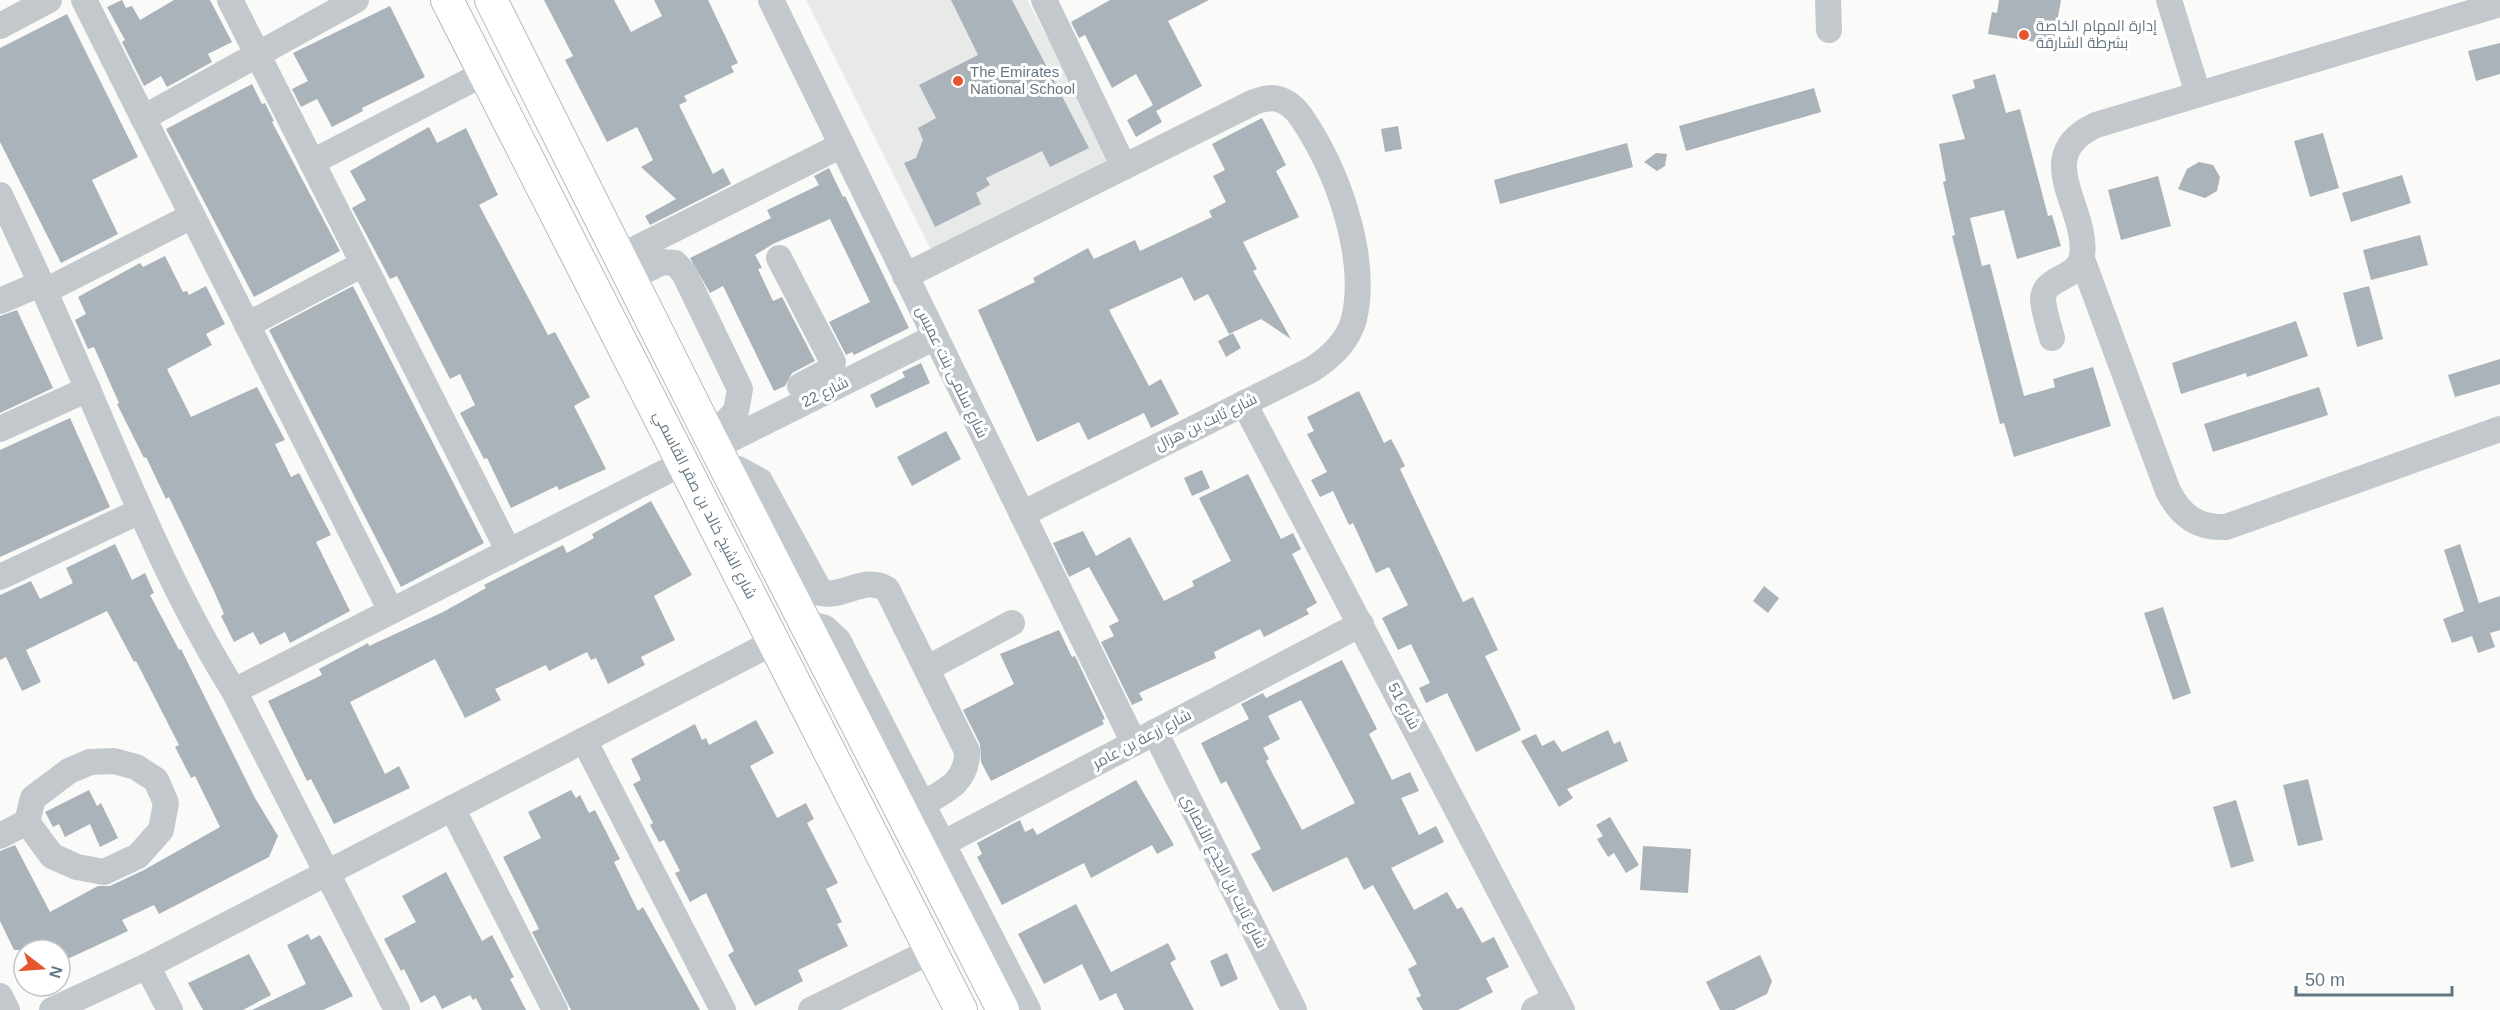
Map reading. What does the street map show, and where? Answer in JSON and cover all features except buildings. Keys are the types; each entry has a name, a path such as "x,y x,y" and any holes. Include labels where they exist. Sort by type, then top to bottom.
{"main road":[{"name":"شارع الشيخ خالد بن صقر القاسمي","path":"447,0 962,1010"},
{"path":"491,0 624,268 721,443 804,622 933,849 1003,1010"}],"street":[{"path":"0,26 49,0"},
{"path":"84,0 391,611"},
{"path":"230,0 508,552"},
{"path":"143,118 356,0"},
{"name":"شارع سلمى بنت عميس","path":"771,0 1022,514 1144,738"},
{"path":"1044,0 1124,167"},
{"path":"1828,0 1829,30"},
{"path":"2169,0 2198,94"},
{"path":"2500,4 2096,125 2080,132 2069,145 2063,161 2065,178 2081,238 2082,259 2168,491 2177,508 2192,521 2210,527 2226,527 2500,429"},
{"path":"312,162 485,73"},
{"name":"شارع ثابت بن هزال","path":"905,276 1254,102 1268,98 1281,99 1301,116 1332,173 1351,234 1357,299 1353,321 1344,341 1329,358 1311,370 1022,514"},
{"path":"624,268 842,145"},
{"path":"0,195 182,603 234,691 397,1010"},
{"path":"0,301 43,287 192,216"},
{"path":"721,443 826,373 832,366 832,357 779,258"},
{"path":"2052,338 2043,297 2047,288 2071,274 2082,259"},
{"path":"624,268 668,261 680,266 740,389 739,405 721,443"},
{"path":"247,325 363,264"},
{"name":"شارع 22","path":"721,443 935,337"},
{"path":"0,429 88,389"},
{"name":"شارع 51","path":"1244,403 1361,624 1550,1006"},
{"path":"721,443 738,469 760,481 821,593 836,593 870,583 887,589 963,741 967,761 959,781 922,804"},
{"path":"234,691 683,463"},
{"path":"0,577 140,511"},
{"path":"804,622 825,628 838,640 922,804 933,849 1028,1010"},
{"path":"928,668 1012,623"},
{"name":"شارع زرعة بن عامر","path":"933,849 1361,624"},
{"path":"52,1010 147,966 774,642"},
{"name":"شارع ثابت بن الجذع الأنصاري","path":"1144,738 1294,1010"},
{"path":"584,740 723,1010"},
{"path":"0,836 27,822 33,798 69,771 90,762 114,761 136,767 156,780 166,803 161,830 138,856 104,872 77,867 52,856 27,822"},
{"path":"452,808 555,1010"},
{"path":"811,1010 931,951"},
{"path":"147,966 170,1010"},
{"path":"0,996 7,1010"}],"shaded area":[{"name":"The Emirates National School","path":"806,0 1027,0 1114,161 934,256"}],"place":[{"name":"إدارة المهام الخاصة بشرطة الشارقة","path":"2024,35"},
{"name":"The Emirates National School","path":"958,81"}]}
